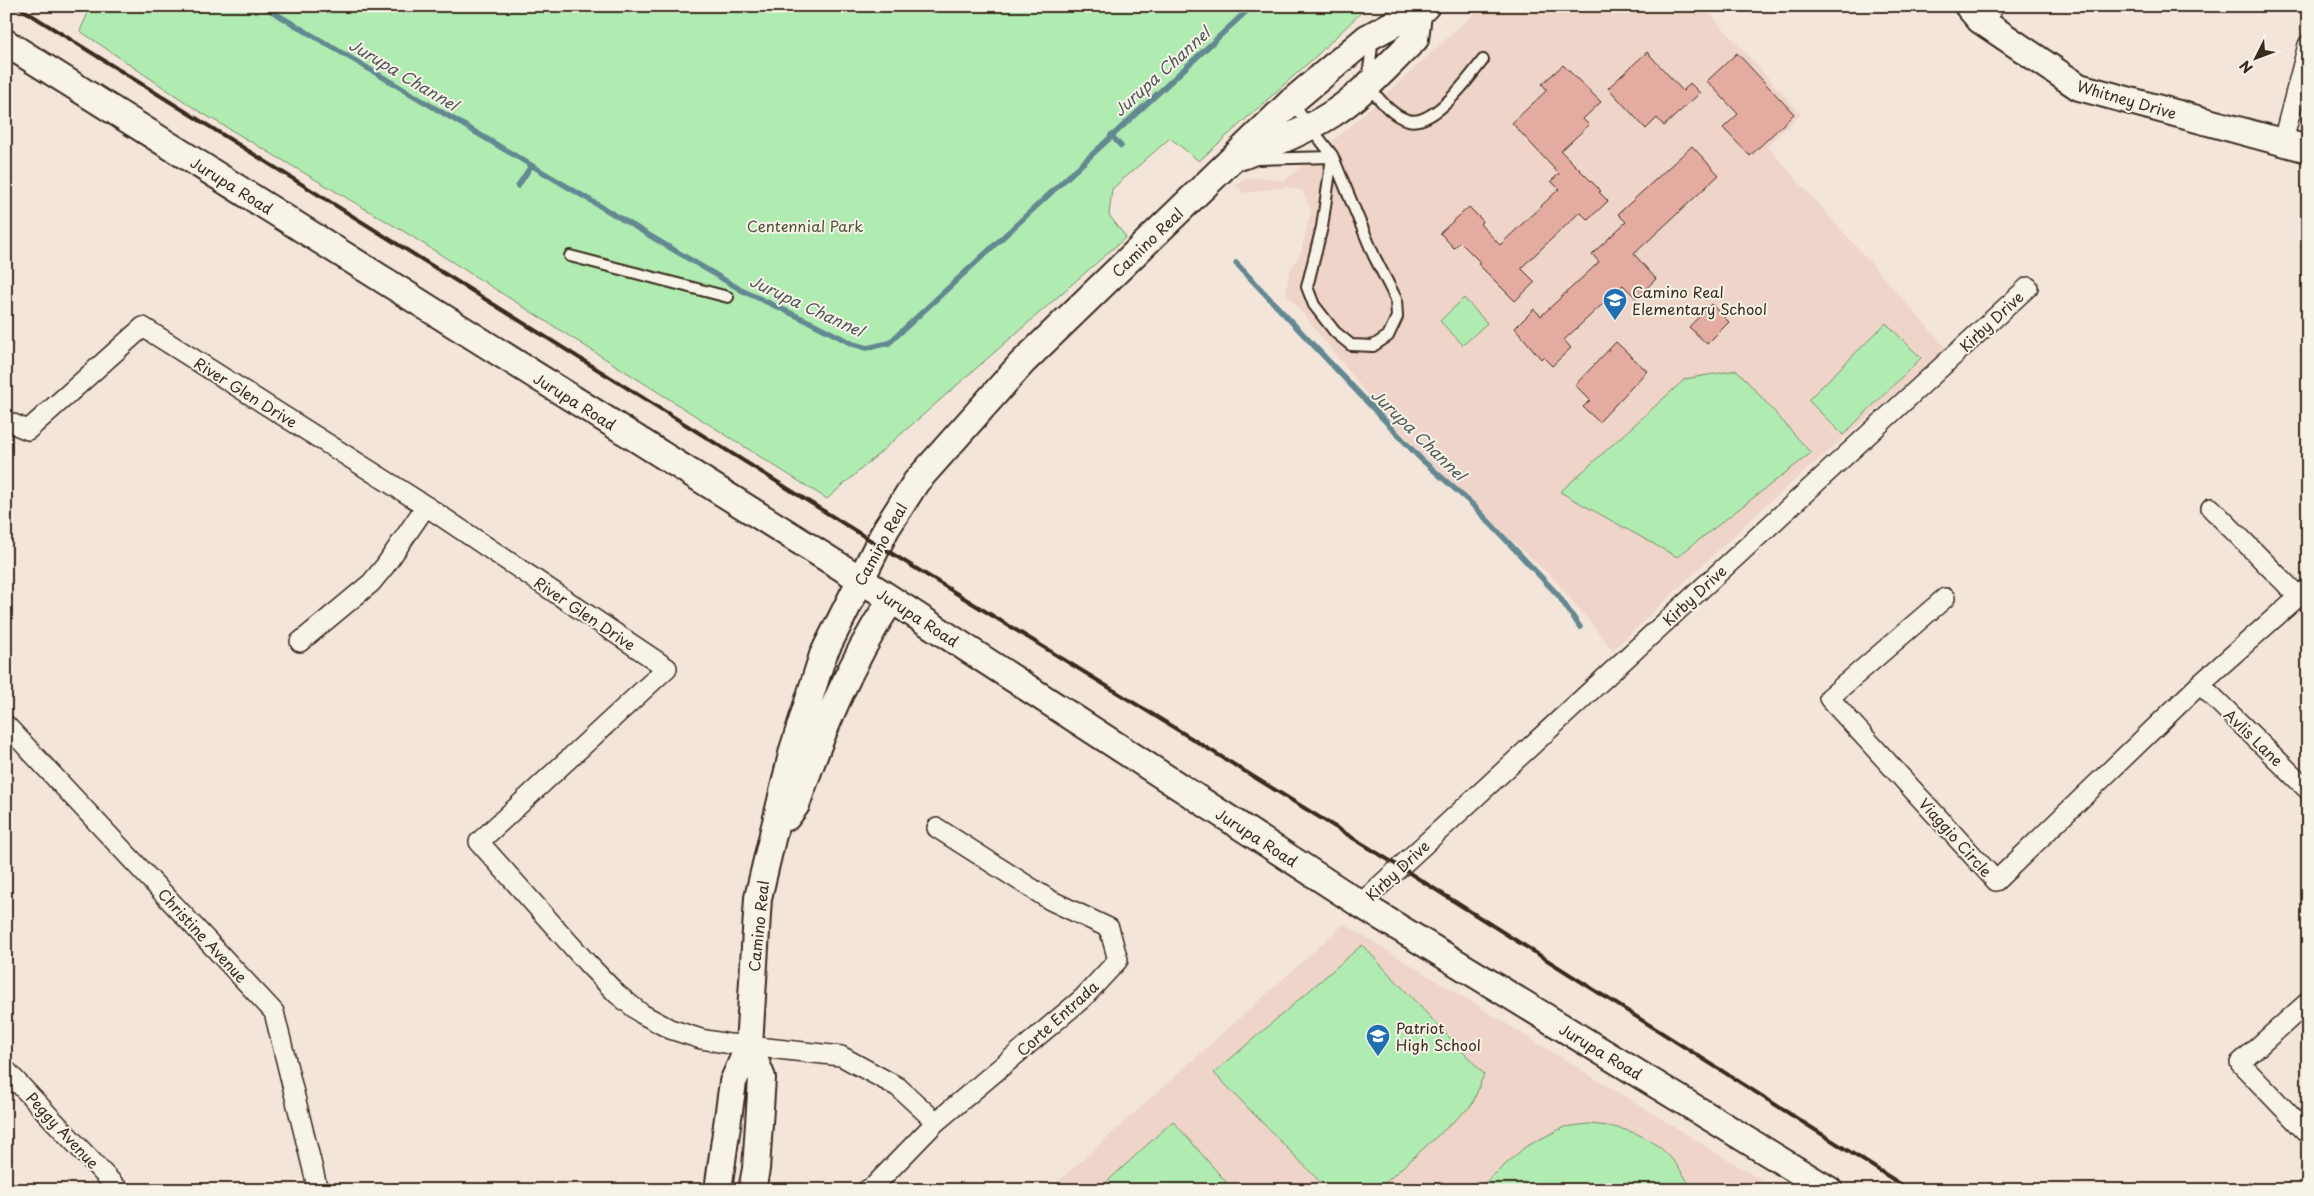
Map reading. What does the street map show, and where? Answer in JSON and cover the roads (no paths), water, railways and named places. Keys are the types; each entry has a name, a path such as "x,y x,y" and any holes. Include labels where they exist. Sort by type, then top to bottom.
{"street":[{"name":"Camino Real","path":"718,1190 733,1082 749,1046 758,898 806,701 823,655 891,521 916,482 943,449 1022,363 1291,102 1373,35 1422,10"},
{"name":"Camino Real","path":"1234,159 1276,143 1332,114 1367,85 1415,39 1422,10"},
{"name":"Whitney Drive","path":"1981,11 2079,88 2308,149"},
{"name":"Jurupa Road","path":"6,43 892,600 1360,904 1829,1190"},
{"path":"2283,141 2308,45"},
{"name":"Kirby Drive","path":"1360,904 2028,287"},
{"name":"River Glen Drive","path":"6,421 28,430 143,327 426,506 667,668 479,842 616,994 636,1009 670,1029 701,1039 749,1046"},
{"path":"300,642 371,582 385,566 426,506"},
{"path":"2200,684 2303,592 2211,508"},
{"name":"Viaggio Circle","path":"1945,598 1829,698 1996,881 2200,684"},
{"path":"772,835 796,805 836,698 873,628 892,600"},
{"name":"Avlis Lane","path":"2200,684 2308,790"},
{"name":"Christine Avenue","path":"7,725 274,1012 318,1190"},
{"name":"Corte Entrada","path":"867,1190 874,1186 936,1122 1083,998 1118,960 1109,928 1050,900 936,828"},
{"path":"2308,1002 2240,1063 2308,1134"},
{"name":"Camino Real","path":"749,1046 762,1078 756,1169 752,1190"},
{"path":"749,1046 841,1056 898,1087 936,1122"},
{"name":"Peggy Avenue","path":"6,1070 119,1190"}],"lane":[{"path":"1373,35 1367,85 1393,112 1408,121 1429,117 1459,90 1483,60"},
{"path":"1291,102 1332,157 1374,256 1396,299 1397,317 1388,336 1373,346 1351,346 1335,332 1314,305 1307,287 1322,226 1332,157"},
{"path":"1234,159 1332,157"},
{"path":"570,256 728,297"}],"waterway":[{"name":"Jurupa Channel","path":"263,6 743,291 853,344 867,348 889,343 1252,6"},
{"name":"Jurupa Channel","path":"1111,135 1121,146"},
{"name":"Jurupa Channel","path":"518,186 531,166"},
{"name":"Jurupa Channel","path":"1236,263 1421,459 1472,504 1558,595 1580,627"}],"railway":[{"path":"17,6 878,545 1400,867 1910,1190"}],"place":[{"name":"Camino Real Elementary School","path":"1615,321"},
{"name":"Patriot High School","path":"1378,1057"}],"park label":[{"name":"Centennial Park","path":"805,225"}]}
